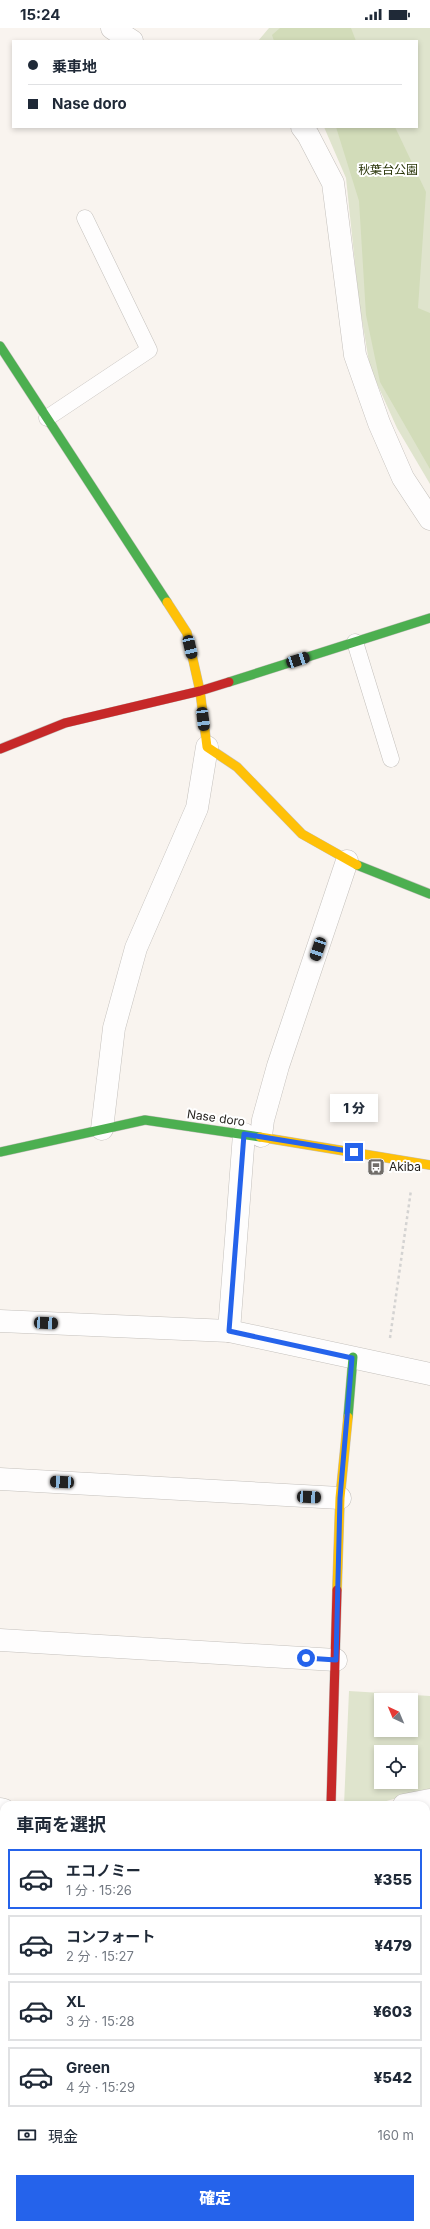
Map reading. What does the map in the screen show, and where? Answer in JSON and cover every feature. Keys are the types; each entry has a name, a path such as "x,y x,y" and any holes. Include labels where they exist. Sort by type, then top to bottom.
{"street":[{"path":"112,28 130,40"},
{"path":"303,128 308,135 333,183 355,355 378,423 403,478 430,519"},
{"path":"0,346 187,633 200,691 207,747 197,808 136,948 114,1028 102,1129"},
{"path":"0,749 65,723 200,691 430,618"},
{"path":"207,747 237,767 302,834 347,861 430,894"},
{"path":"229,1331 252,1135 263,1120 278,1066 347,861"},
{"name":"Nase doro","path":"0,1152 145,1120 252,1135 430,1165"},
{"path":"0,1321 229,1331 430,1374"},
{"path":"331,1801 340,1498 352,1358"},
{"path":"0,1479 340,1498"},
{"path":"0,1640 336,1660"}],"lane":[{"path":"46,418 149,350 85,218"},
{"path":"355,642 391,759"}],"path":[{"path":"386,1364 415,1162"}],"green space":[{"name":"秋葉台公園","path":"269,28 430,28 430,484 397,428 370,368 359,302 346,178 324,128 418,128 418,40 259,40"},
{"path":"280,28 351,28 356,40 274,40 272,35"},
{"name":"秋葉台公園","path":"336,128 395,128 426,192 418,308 430,313 430,469 380,382 366,315 359,201"},
{"path":"349,1691 381,1693 374,1693 374,1737 418,1737 418,1695 430,1696 430,1789 386,1801 344,1801"}],"traffic: fast":[{"path":"0,346 167,602"},
{"path":"229,682 430,618"},
{"path":"357,865 430,894"},
{"path":"0,1152 145,1120 260,1137"},
{"path":"348,1417 353,1357"}],"traffic: slow":[{"path":"167,602 187,633 200,691 207,747 237,767 302,834 357,865"},
{"path":"260,1137 430,1165"},
{"path":"337,1590 340,1498 348,1417"}],"traffic: jam":[{"path":"0,749 65,723 200,691 229,682"},
{"path":"331,1801 337,1590"}],"place":[{"name":"Akiba","path":"376,1167"}],"route":[{"path":"306,1658 336,1660 340,1498 352,1358 229,1331 244,1134 354,1152"}]}
